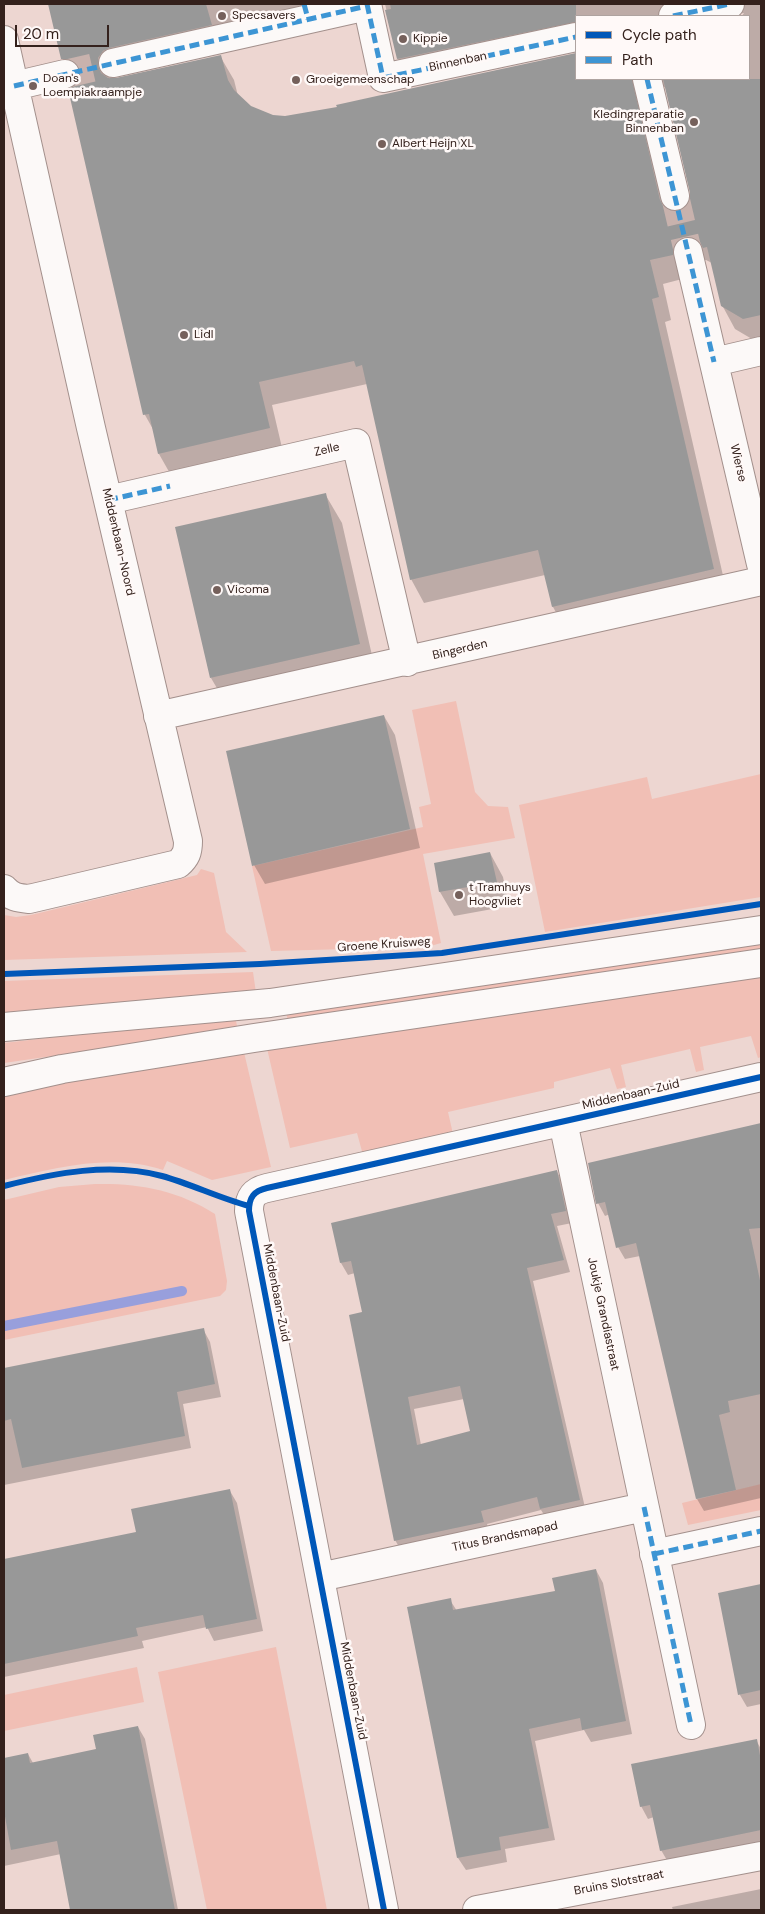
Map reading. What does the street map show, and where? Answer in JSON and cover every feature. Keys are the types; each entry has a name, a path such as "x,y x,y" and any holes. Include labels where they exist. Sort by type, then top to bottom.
{"street":[{"path":"678,15 730,4"},
{"name":"Binnenban","path":"113,63 306,12 367,5 383,78 575,37"},
{"name":"Middenbaan-Noord","path":"4,40 108,500 188,841 186,857 178,864 29,899 17,898 8,894 4,889"},
{"path":"14,86 64,74"},
{"path":"647,80 675,196"},
{"path":"688,252 714,362 761,351"},
{"name":"Wierse","path":"714,362 761,564"},
{"name":"Zelle","path":"108,500 356,443 407,662"},
{"name":"Bingerden","path":"158,716 407,662 761,581"},
{"path":"4,1027 270,1003 761,930"},
{"path":"4,1082 62,1069 235,1041 761,963"},
{"name":"Middenbaan-Zuid","path":"384,1910 249,1211 250,1199 258,1190 274,1186 761,1078"},
{"name":"Joukje Grandiastraat","path":"563,1122 644,1507"},
{"path":"644,1507 691,1725"},
{"name":"Titus Brandsmapad","path":"320,1577 644,1507"},
{"path":"654,1554 761,1531"},
{"name":"Bruins Slotstraat","path":"477,1910 761,1856"}],"shaded area":[{"path":"456,701 475,792 488,806 508,807 515,838 423,854 441,943 427,947 271,951 252,866 423,827 419,807 431,804 412,710"},
{"path":"761,774 761,897 545,932 519,805 647,777 652,799"},
{"path":"201,869 214,873 226,932 247,952 4,960 4,915 16,917 31,915 197,875"},
{"path":"761,937 761,952 288,1021 284,1004"},
{"path":"761,969 761,1057 758,1058 751,1036 700,1047 704,1070 696,1072 690,1049 621,1065 626,1087 617,1089 610,1068 554,1082 554,1088 448,1112 453,1134 363,1155 357,1133 290,1148 266,1044"},
{"path":"253,972 256,993 4,1013 4,981"},
{"path":"235,1016 238,1031 4,1063 4,1043"},
{"path":"243,1048 271,1167 212,1180 167,1161 163,1170 143,1165 104,1163 63,1167 4,1180 4,1092"},
{"path":"95,1184 127,1185 157,1190 187,1199 215,1214 227,1281 226,1290 220,1296 4,1340 4,1200 59,1187"},
{"path":"761,1484 761,1510 688,1525 682,1503"},
{"path":"276,1647 327,1910 207,1910 158,1672"},
{"path":"137,1667 144,1702 4,1731 4,1695"}],"building":[{"path":"48,4 206,4 212,25 109,48 103,51 98,58 98,66 101,73 108,78 116,78 221,55 228,80 234,90 251,106 273,115 285,116 337,107 336,105 575,53 575,80 632,80 660,200 664,207 671,211 679,211 686,207 690,201 690,193 663,80 761,79 761,315 743,319 721,306 707,247 703,248 700,242 693,237 685,237 678,240 673,247 673,255 650,260 659,297 652,299 714,569 552,607 538,550 410,580 362,365 356,367 354,361 259,382 270,428 158,454 149,414 143,415 68,89 75,86 80,79 80,70 77,64 70,59 61,59"},
{"path":"390,4 576,4 576,15 575,22 397,59 385,10 391,9"},
{"name":"Vicoma","path":"326,493 360,644 210,678 175,527"},
{"path":"384,715 410,829 252,866 226,751"},
{"path":"490,852 497,882 439,892 434,863"},
{"path":"761,1123 761,1228 749,1229 761,1285 761,1394 728,1401 730,1412 719,1415 736,1490 696,1499 636,1243 616,1248 605,1202 596,1204 588,1163"},
{"path":"557,1170 566,1211 551,1214 564,1260 527,1268 580,1500 540,1509 537,1497 481,1511 484,1522 394,1541 349,1315 362,1312 351,1261 340,1263 331,1223","holes":["460,1386 470,1431 417,1445 408,1397"]},
{"path":"204,1328 215,1384 177,1392 185,1436 22,1468 11,1419 4,1421 4,1368"},
{"path":"230,1489 257,1619 206,1629 203,1615 136,1628 138,1636 4,1664 4,1559 136,1532 131,1509"},
{"path":"596,1569 626,1721 582,1730 580,1718 529,1729 549,1828 499,1837 501,1850 457,1858 407,1607 451,1598 453,1610 555,1591 552,1578"},
{"path":"761,1584 761,1690 738,1695 718,1593"},
{"path":"138,1726 175,1910 70,1910 57,1841 11,1850 4,1811 4,1758 28,1753 30,1763 96,1749 93,1735"},
{"path":"757,1739 761,1761 761,1830 660,1851 650,1805 640,1807 631,1764"}],"waterway":[{"path":"4,1326 182,1291"}],"tunnel":[{"path":"65,74 113,63"},
{"path":"675,196 688,252"}],"marked path":[{"path":"304,4 308,19"},
{"path":"367,4 383,78 575,37"},
{"path":"678,15 730,4"},
{"path":"14,86 367,6"},
{"path":"647,80 714,362"},
{"path":"108,500 170,486"},
{"path":"644,1507 691,1725"},
{"path":"654,1554 761,1531"}],"cycle path":[{"name":"Groene Kruisweg","path":"4,974 260,964 442,953 761,904"},
{"path":"384,1910 249,1211 251,1198 259,1191 267,1188 761,1077"},
{"path":"4,1186 63,1173 123,1170 162,1176 249,1206"}],"place":[{"name":"Specsavers","path":"222,16"},
{"name":"Kippie","path":"403,39"},
{"name":"Groeigemeenschap","path":"296,80"},
{"name":"Doan's Loempiakraampje","path":"33,86"},
{"name":"Kledingreparatie Binnenban","path":"694,122"},
{"name":"Albert Heijn XL","path":"382,144"},
{"name":"Lidl","path":"184,335"},
{"name":"Vicoma","path":"217,590"},
{"name":"t Tramhuys Hoogvliet","path":"459,895"}]}
